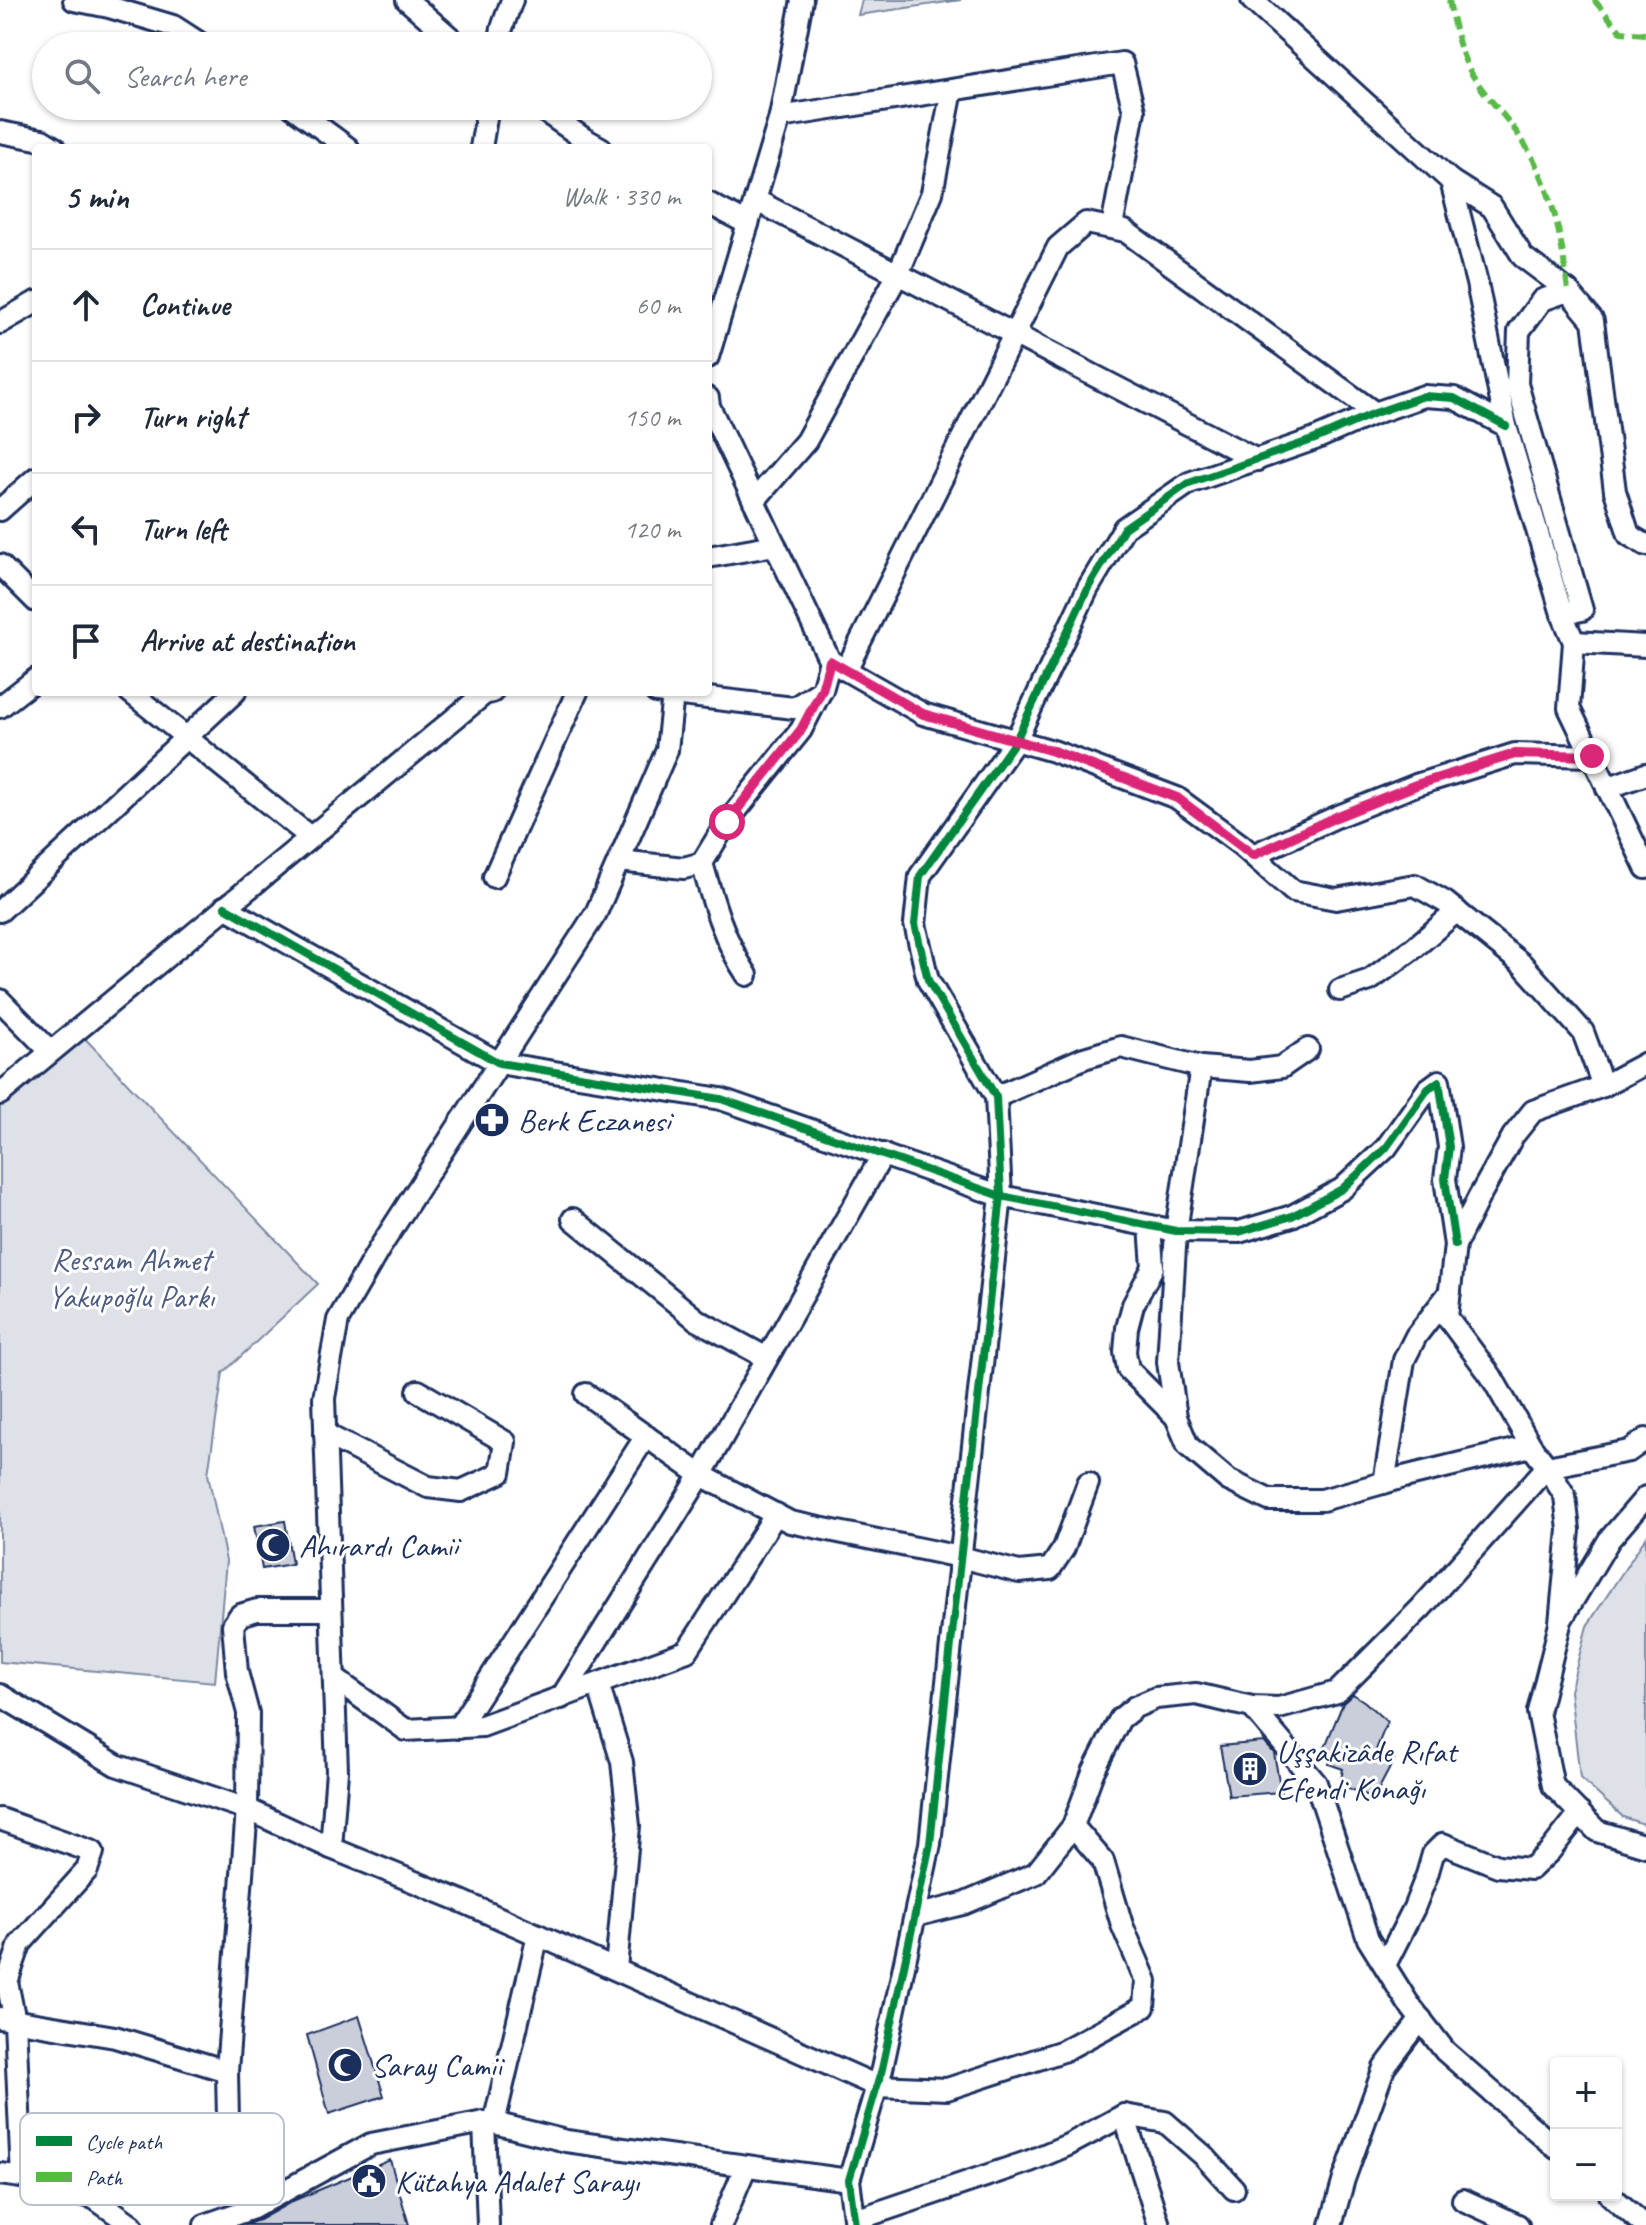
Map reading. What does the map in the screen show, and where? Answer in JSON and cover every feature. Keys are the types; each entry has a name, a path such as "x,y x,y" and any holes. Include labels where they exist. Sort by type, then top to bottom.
{"street":[{"path":"74,0 173,26 182,32"},
{"path":"407,0 444,32"},
{"path":"501,32 512,0"},
{"path":"712,344 780,117 802,0"},
{"path":"1252,0 1451,181 1492,207 1523,257 1568,291 1593,321 1615,491 1629,535 1646,545"},
{"path":"780,117 1122,63 1134,111 1112,227"},
{"path":"754,501 806,441 898,274 932,193 952,90"},
{"path":"310,120 343,144"},
{"path":"482,144 486,120"},
{"path":"557,120 594,144"},
{"path":"0,132 48,144"},
{"path":"1451,181 1477,283 1506,426 1562,614 1574,642 1569,708 1646,868"},
{"path":"755,200 1257,460"},
{"path":"712,205 748,224"},
{"path":"619,861 684,868 702,863 727,822 801,730 1015,334 1058,247 1086,223 1125,231 1375,413"},
{"path":"1562,614 1582,610 1517,384 1519,331 1542,300 1568,291"},
{"path":"0,323 32,304"},
{"path":"1234,2189 1204,2156 1165,2122 1124,2115 1030,2161 855,2222 849,2180 877,2086 930,1844 1001,1196 996,1097 928,980 915,924 920,876 1016,740 1088,588 1124,528 1189,483 1315,439 1424,396 1454,398 1506,426"},
{"path":"712,412 775,545 838,665 923,714 1053,751 1177,798 1253,855 1293,891 1336,899 1415,885 1457,911 1522,964 1583,1032 1603,1086"},
{"path":"0,510 32,482"},
{"path":"712,556 775,545"},
{"path":"0,565 32,597"},
{"path":"1574,642 1646,646"},
{"path":"0,707 32,682"},
{"path":"690,696 794,708 822,690"},
{"path":"135,696 310,837"},
{"path":"0,911 231,696"},
{"path":"0,1094 482,696"},
{"path":"494,877 575,696"},
{"path":"331,1848 337,1771 324,1398 338,1320 379,1249 596,913 667,750 664,696"},
{"path":"1253,855 1416,785 1515,754 1592,756"},
{"path":"1607,788 1646,774"},
{"path":"702,863 719,918 735,957 747,975"},
{"path":"225,907 499,1063 721,1099 1001,1196 1176,1231 1239,1232 1292,1216 1342,1189 1386,1148 1428,1089 1439,1081 1449,1147 1445,1179 1455,1245 1447,1317 1491,1376 1531,1446 1565,1496 1569,1530 1560,1623 1538,1712 1553,1786 1597,1831 1646,1846"},
{"path":"1340,990 1370,980 1457,911"},
{"path":"0,1000 50,1051"},
{"path":"996,1097 1084,1058 1121,1047 1201,1067 1250,1071 1282,1067 1308,1049"},
{"path":"1455,1245 1513,1136 1533,1111 1603,1086 1646,1063"},
{"path":"1201,1067 1176,1231 1168,1362 1176,1417 1188,1446 1228,1480 1269,1500 1322,1500 1531,1446"},
{"path":"561,1698 701,1475 883,1154"},
{"path":"573,1219 697,1320 767,1358"},
{"path":"1150,1226 1153,1267 1133,1305 1125,1352 1128,1369 1176,1417"},
{"path":"1384,1483 1404,1360 1416,1336 1450,1292"},
{"path":"325,1434 428,1487 461,1491 500,1473 505,1442 418,1391"},
{"path":"586,1394 701,1475 790,1522 1019,1572 1050,1569 1064,1548 1088,1483"},
{"path":"458,1728 646,1436"},
{"path":"915,1916 963,1904 1036,1873 1073,1826 1093,1772 1120,1719 1135,1707 1156,1698 1196,1694 1252,1707 1279,1708 1337,1692 1421,1608 1547,1467 1629,1451 1646,1439"},
{"path":"1560,1623 1609,1540 1646,1497"},
{"path":"334,1678 406,1730 482,1726 561,1698 687,1651 776,1514"},
{"path":"228,2113 227,2071 247,1809 248,1713 237,1672 233,1625 240,1615 257,1610 331,1610"},
{"path":"598,1684 622,1762 629,1826 616,1969"},
{"path":"3,1704 116,1765 247,1809 877,2086 947,2089 1063,2051 1144,2007 1146,1981 1122,1925 1103,1861 1073,1826"},
{"path":"1252,1707 1316,1783 1368,1939 1408,2003 1445,2051 1550,2143"},
{"path":"1385,1965 1414,1908 1433,1854 1443,1844 1498,1866 1531,1869 1550,1851 1580,1813"},
{"path":"0,1819 93,1852 87,1870 20,1944 7,1982 20,2155"},
{"path":"488,2225 489,2122 538,1935"},
{"path":"1331,2225 1384,2068 1421,2019"},
{"path":"8,2020 115,2037 227,2071"},
{"path":"1124,2115 1159,2225"},
{"path":"284,2191 371,2144 489,2122 566,2141 849,2180"},
{"path":"721,2225 746,2166"},
{"path":"0,2174 20,2177"},
{"path":"1463,2200 1518,2225"},
{"path":"1617,2201 1644,2225"},
{"path":"104,2205 132,2225"},
{"path":"205,2225 259,2205"}],"green space":[{"path":"862,0 961,0 858,15"},
{"name":"Ressam Ahmet Yakupoğlu Parkı","path":"78,1031 318,1284 223,1373 208,1474 226,1561 215,1682 0,1662 0,1105"},
{"path":"1646,1537 1646,1825 1623,1817 1580,1778 1570,1691 1587,1626"}],"building":[{"name":"Ahırardı Camii","path":"285,1521 292,1564 262,1569 254,1526"},
{"path":"1353,1694 1387,1722 1376,1750 1394,1760 1374,1798 1340,1785 1343,1769 1329,1764 1331,1753 1324,1749 1343,1703"},
{"name":"Uşşakizâde Rıfat Efendi Konağı","path":"1264,1742 1274,1753 1281,1792 1229,1796 1220,1746"},
{"name":"Saray Camii","path":"359,2016 384,2096 329,2114 307,2035"},
{"name":"Kütahya Adalet Sarayı","path":"390,2160 409,2225 244,2225 295,2200"}],"marked path":[{"path":"1449,0 1468,68 1519,136 1543,179 1559,234 1568,291"},
{"path":"1594,0 1621,32 1646,34"}],"cycle path":[{"path":"855,2225 849,2180 882,2069 930,1844 1001,1196 996,1097 928,980 915,924 920,876 1016,740 1088,588 1124,528 1189,483 1315,439 1424,396 1454,398 1506,426"},
{"path":"225,907 499,1063 721,1099 1001,1196 1176,1231 1239,1232 1292,1216 1342,1189 1386,1148 1428,1089 1439,1081 1449,1147 1445,1179 1455,1245"}],"place":[{"name":"Berk Eczanesi","path":"492,1120"},
{"name":"Ahırardı Camii","path":"273,1545"},
{"name":"Uşşakizâde Rıfat Efendi Konağı","path":"1250,1769"},
{"name":"Saray Camii","path":"345,2065"},
{"name":"Kütahya Adalet Sarayı","path":"369,2181"}],"route":[{"path":"727,822 801,730 822,690 830,661 923,714 1053,751 1177,798 1253,855 1416,785 1515,754 1592,756"}]}
